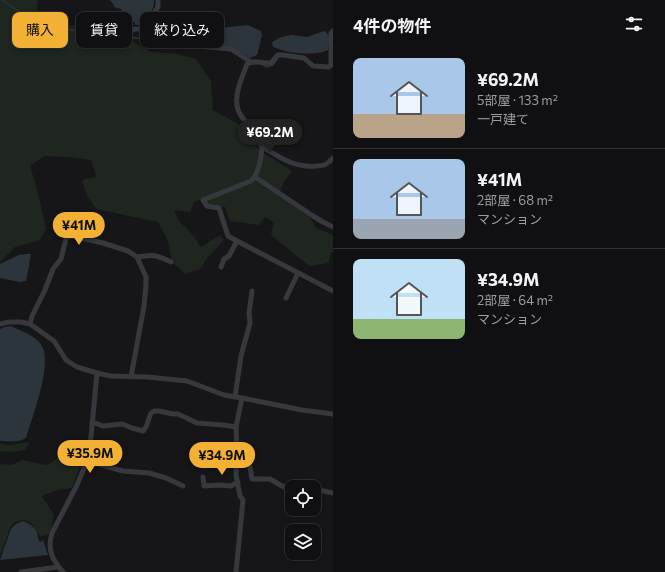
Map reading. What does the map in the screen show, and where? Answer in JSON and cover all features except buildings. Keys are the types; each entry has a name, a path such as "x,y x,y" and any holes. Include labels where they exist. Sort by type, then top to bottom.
{"street":[{"path":"155,12 158,7 158,0"},
{"path":"213,48 231,50 254,62 266,64 271,63 278,55 283,55 304,58 313,66 329,67 331,65 333,31"},
{"path":"254,62 247,64 238,92 236,107 240,114 259,134 261,146 260,160 255,177 251,181 203,200 208,206 219,208 228,236 333,291"},
{"path":"261,146 285,160 296,164 320,166 326,164 333,158"},
{"path":"255,177 313,216 333,227"},
{"path":"30,324 32,316 45,290 53,269 61,259 67,236 103,243 128,251 137,257 146,277 144,306 131,377"},
{"path":"220,267 224,259 229,256 237,242"},
{"path":"137,257 154,255 171,262"},
{"path":"286,298 298,273"},
{"path":"235,397 241,356 250,323 249,313 252,291"},
{"path":"0,324 9,322 30,324 54,341 66,360 77,367 97,373 111,376 147,377 187,381 224,395 302,410 333,414"},
{"path":"63,572 58,567 52,555 50,541 52,533 87,462 97,373"},
{"path":"236,572 243,500 240,496 236,475 236,427 242,398"},
{"path":"92,422 103,426 122,424 143,430 146,427 151,413 154,411 159,411 178,414 197,424 236,427"},
{"path":"87,462 123,471 149,473 166,478 183,486"},
{"path":"250,467 252,479 270,480 285,487"},
{"path":"203,477 204,486 231,486 238,482"},
{"path":"321,490 333,493"},
{"path":"21,572 58,567"}],"shaded area":[{"path":"0,0 38,0 36,12 12,12 12,48 68,48 68,26 76,26 76,48 132,48 132,41 140,46 140,48 144,48 151,52 178,54 196,59 211,81 213,110 240,125 259,150 292,171 283,183 279,196 309,216 316,228 333,235 333,251 330,254 329,263 309,266 271,235 274,222 265,217 259,225 230,221 225,207 210,204 201,199 194,202 190,212 174,210 179,221 191,233 201,247 220,235 224,240 209,256 200,269 185,274 172,262 168,241 158,222 96,209 87,195 82,180 97,177 91,160 44,156 30,166 46,228 40,240 15,247 0,262"},
{"path":"110,0 154,0 151,12 140,12 140,24 138,25 135,25 132,20 132,12 123,12 121,9 114,7"},
{"path":"247,25 261,31 262,35 257,55 250,58 231,47 224,46 224,28"},
{"path":"324,31 328,34 329,39 328,50 324,52 307,54 294,53 273,47 272,42 279,38 292,35 307,37"},
{"path":"31,254 26,281 20,282 0,278 0,264 19,255"},
{"path":"11,326 30,335 40,343 44,351 44,375 26,438 17,441 0,441 0,329"},
{"path":"30,442 25,450 12,452 0,451 0,444 10,445"},
{"path":"62,454 81,464 72,488 57,490 42,496 54,515 50,533 41,537 31,523 23,520 15,522 10,528 0,556 0,464 12,465 22,460 46,465 53,462"},
{"path":"23,521 31,525 36,530 38,539 40,542 43,540 48,555 0,560 11,529 16,524"}],"waterway":[{"path":"2,0 30,19 87,34 140,38"},
{"path":"261,64 267,67 273,65 277,59"}]}
